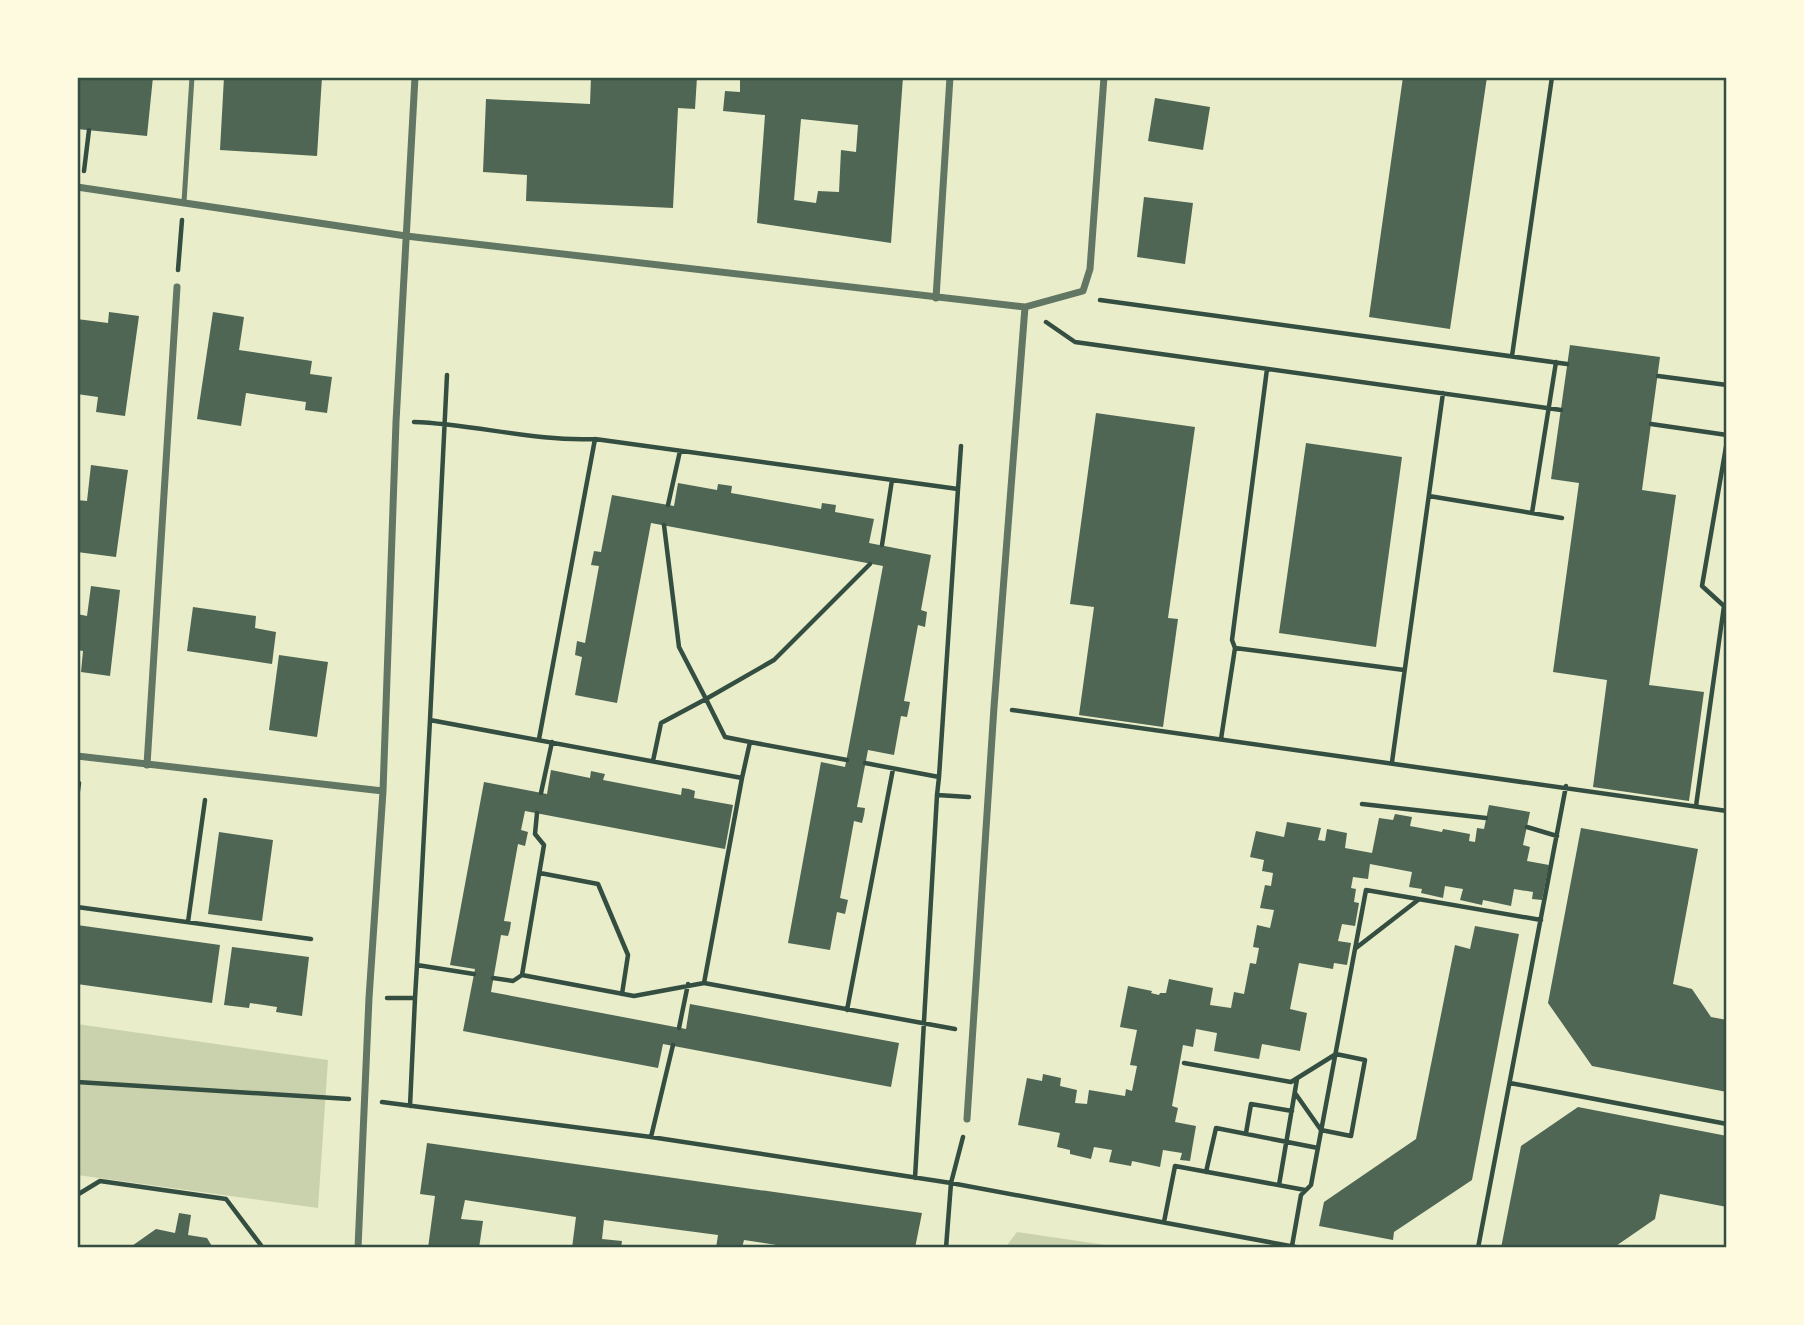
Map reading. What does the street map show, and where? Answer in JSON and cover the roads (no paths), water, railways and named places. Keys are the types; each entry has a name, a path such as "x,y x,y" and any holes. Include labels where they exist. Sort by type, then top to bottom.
{"street":[{"path":"358,1248 369,998 383,791 396,422 415,77"},
{"path":"936,298 950,77"},
{"path":"79,188 406,236 1025,307 1083,291 1090,270 1104,77"},
{"path":"147,765 177,287"},
{"path":"967,1119 994,708 1025,307"},
{"path":"77,755 383,791"}],"lane":[{"path":"184,202 192,77"}]}
